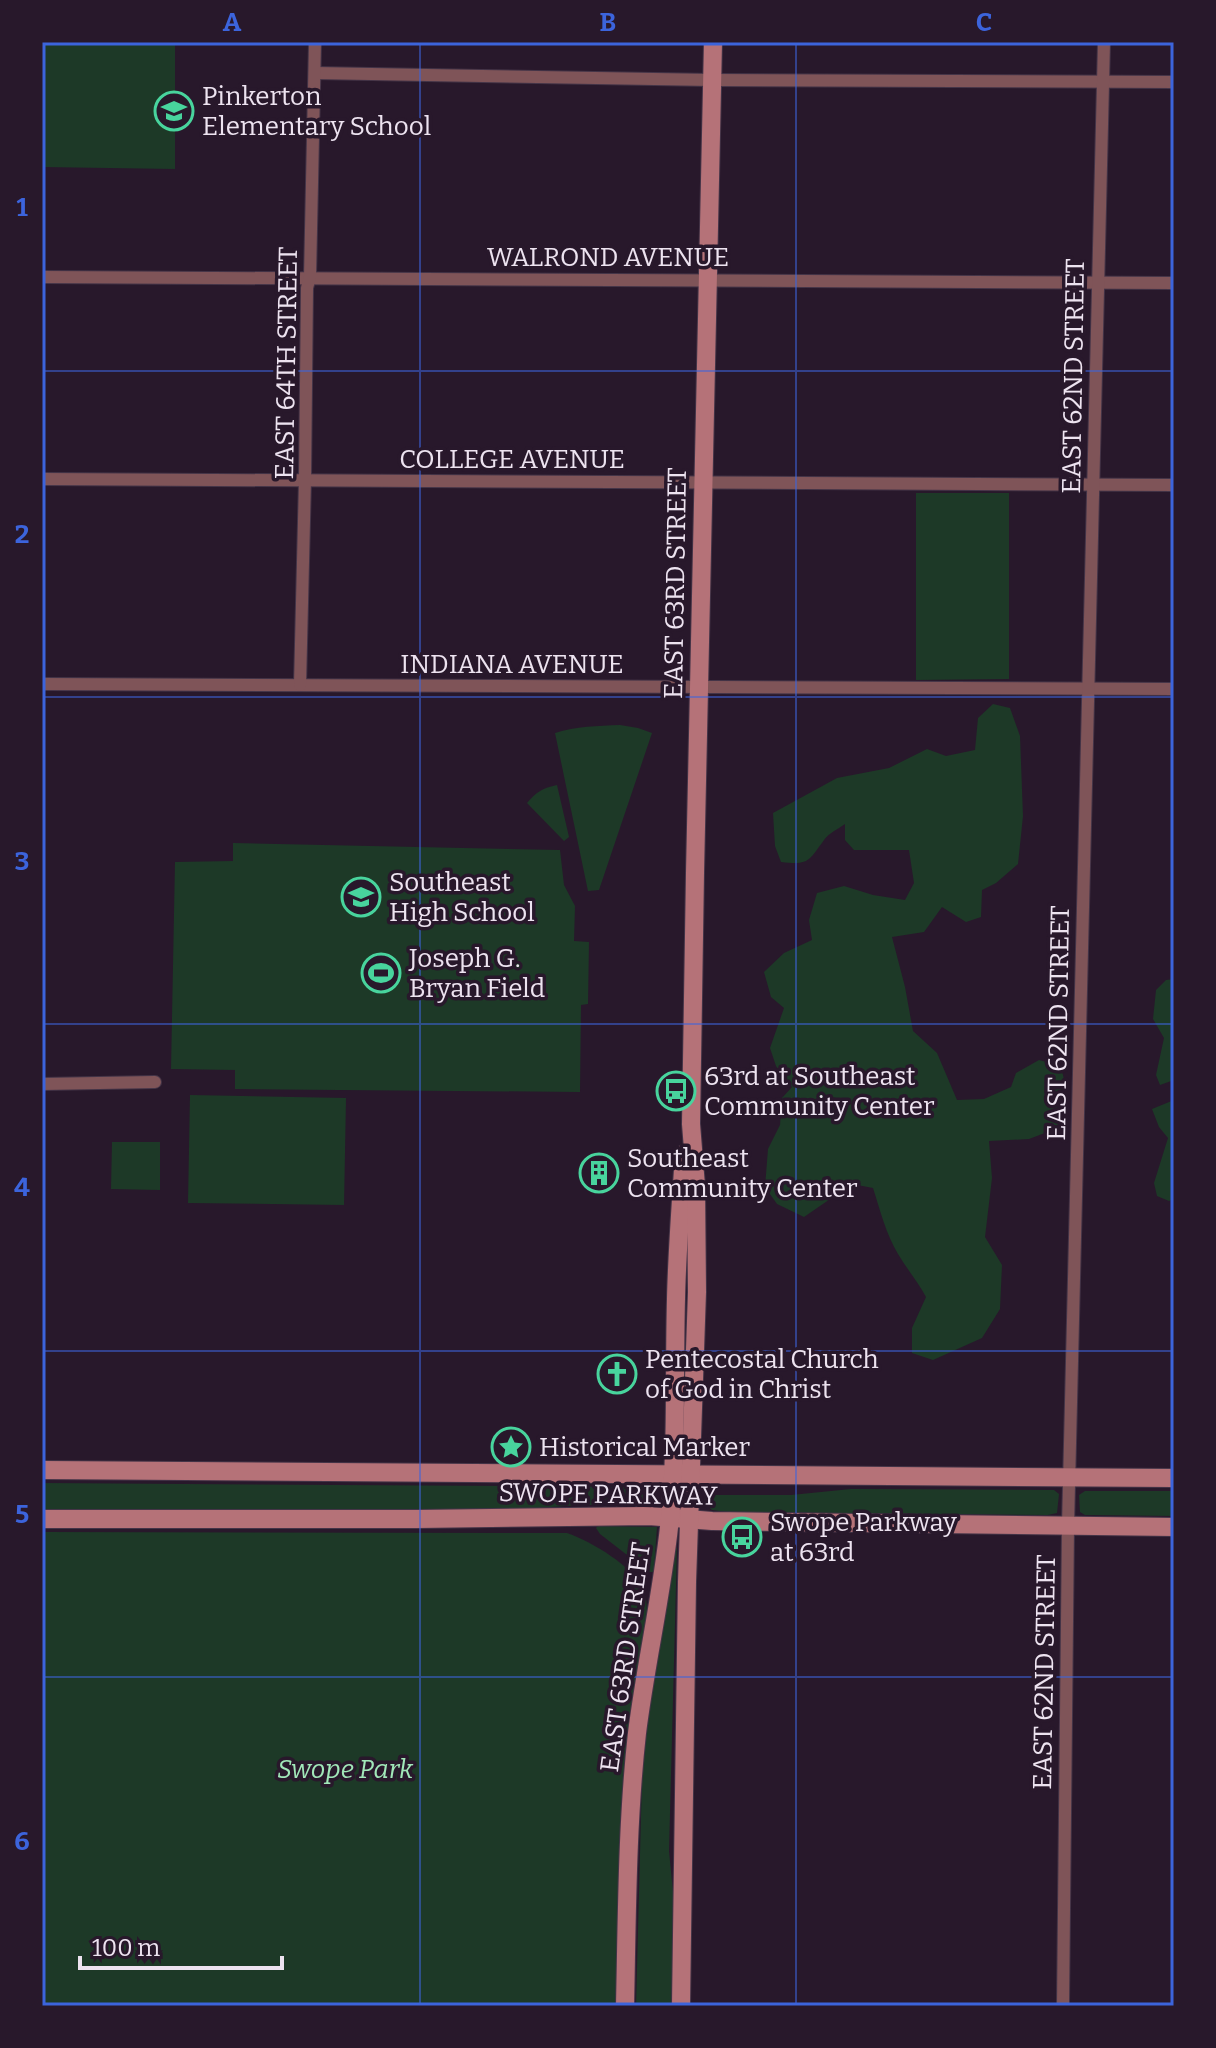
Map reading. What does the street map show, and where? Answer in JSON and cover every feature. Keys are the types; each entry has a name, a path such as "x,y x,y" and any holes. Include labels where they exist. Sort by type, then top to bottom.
{"main road":[{"name":"EAST 63RD STREET","path":"681,2006 686,1612 697,1276 696,1186 691,1124 713,42"},
{"name":"EAST 63RD STREET","path":"625,2006 631,1816 637,1739 661,1594 670,1517 677,1271 685,1150 691,1124"},
{"name":"SWOPE PARKWAY","path":"42,1470 1174,1478"},
{"name":"SWOPE PARKWAY","path":"42,1519 670,1517 1174,1527"}],"street":[{"name":"EAST 64TH STREET","path":"300,685 315,42"},
{"name":"EAST 62ND STREET","path":"1063,2006 1069,1477 1104,42"},
{"path":"315,73 712,80 1174,82"},
{"name":"WALROND AVENUE","path":"42,277 1174,283"},
{"name":"COLLEGE AVENUE","path":"42,479 1174,485"},
{"name":"INDIANA AVENUE","path":"42,684 1174,689"},
{"path":"42,1084 155,1082"}],"green space":[{"path":"42,42 175,42 175,169 42,167"},
{"path":"916,493 1009,493 1009,679 916,680"},
{"path":"993,704 1010,708 1020,736 1023,816 1018,864 996,883 982,890 981,917 966,922 942,907 924,932 892,937 913,1031 937,1053 957,1100 984,1099 1011,1087 1016,1073 1039,1060 1061,1066 1066,1089 1058,1128 1029,1139 989,1141 992,1178 985,1237 1002,1265 1000,1309 982,1338 933,1360 912,1353 912,1328 926,1297 894,1246 873,1188 852,1184 804,1217 777,1204 765,1187 768,1149 780,1125 782,1098 792,1087 776,1066 770,1048 784,1008 771,997 764,972 784,953 812,940 809,920 817,893 844,886 905,900 914,883 909,850 854,850 845,840 845,824 828,835 807,860 781,862 775,846 773,813 837,778 889,768 927,749 946,756 975,750 978,718"},
{"path":"620,725 652,733 599,890 588,891 555,733"},
{"path":"557,785 569,837 564,841 527,803 540,791"},
{"name":"Joseph G. Bryan Field","path":"233,843 560,850 564,885 575,906 574,941 589,942 588,1004 581,1005 580,1092 235,1089 235,1070 171,1069 175,862 233,861"},
{"path":"1174,979 1174,1080 1160,1085 1156,1075 1164,1038 1153,1019 1156,990 1166,980"},
{"path":"190,1095 346,1098 344,1205 188,1203"},
{"path":"1174,1100 1174,1199 1169,1201 1157,1196 1154,1183 1168,1138 1159,1127 1152,1109"},
{"path":"112,1142 160,1142 160,1190 111,1189"},
{"path":"42,1483 644,1487 653,1490 657,1498 656,1502 648,1505 578,1505 502,1511 42,1509"},
{"path":"851,1489 1054,1490 1059,1494 1057,1513 1048,1515 727,1512 712,1510 704,1503 705,1497 715,1495 791,1495"},
{"path":"1085,1491 1174,1491 1174,1516 1085,1515 1080,1512 1079,1495"},
{"path":"657,1527 653,1572 600,1534 596,1528"},
{"name":"Swope Park","path":"42,1532 567,1533 588,1542 622,1564 644,1592 647,1618 616,2006 42,2006"},
{"path":"672,1548 677,1548 669,1851 676,1922 674,2006 636,2006 642,1778"}],"place":[{"name":"Pinkerton Elementary School","path":"174,111"},
{"name":"Southeast High School","path":"361,897"},
{"name":"Joseph G. Bryan Field","path":"381,973"},
{"name":"63rd at Southeast Community Center","path":"676,1091"},
{"name":"Southeast Community Center","path":"599,1173"},
{"name":"Pentecostal Church of God in Christ","path":"617,1374"},
{"name":"Historical Marker","path":"511,1447"},
{"name":"Swope Parkway at 63rd","path":"742,1537"}]}
